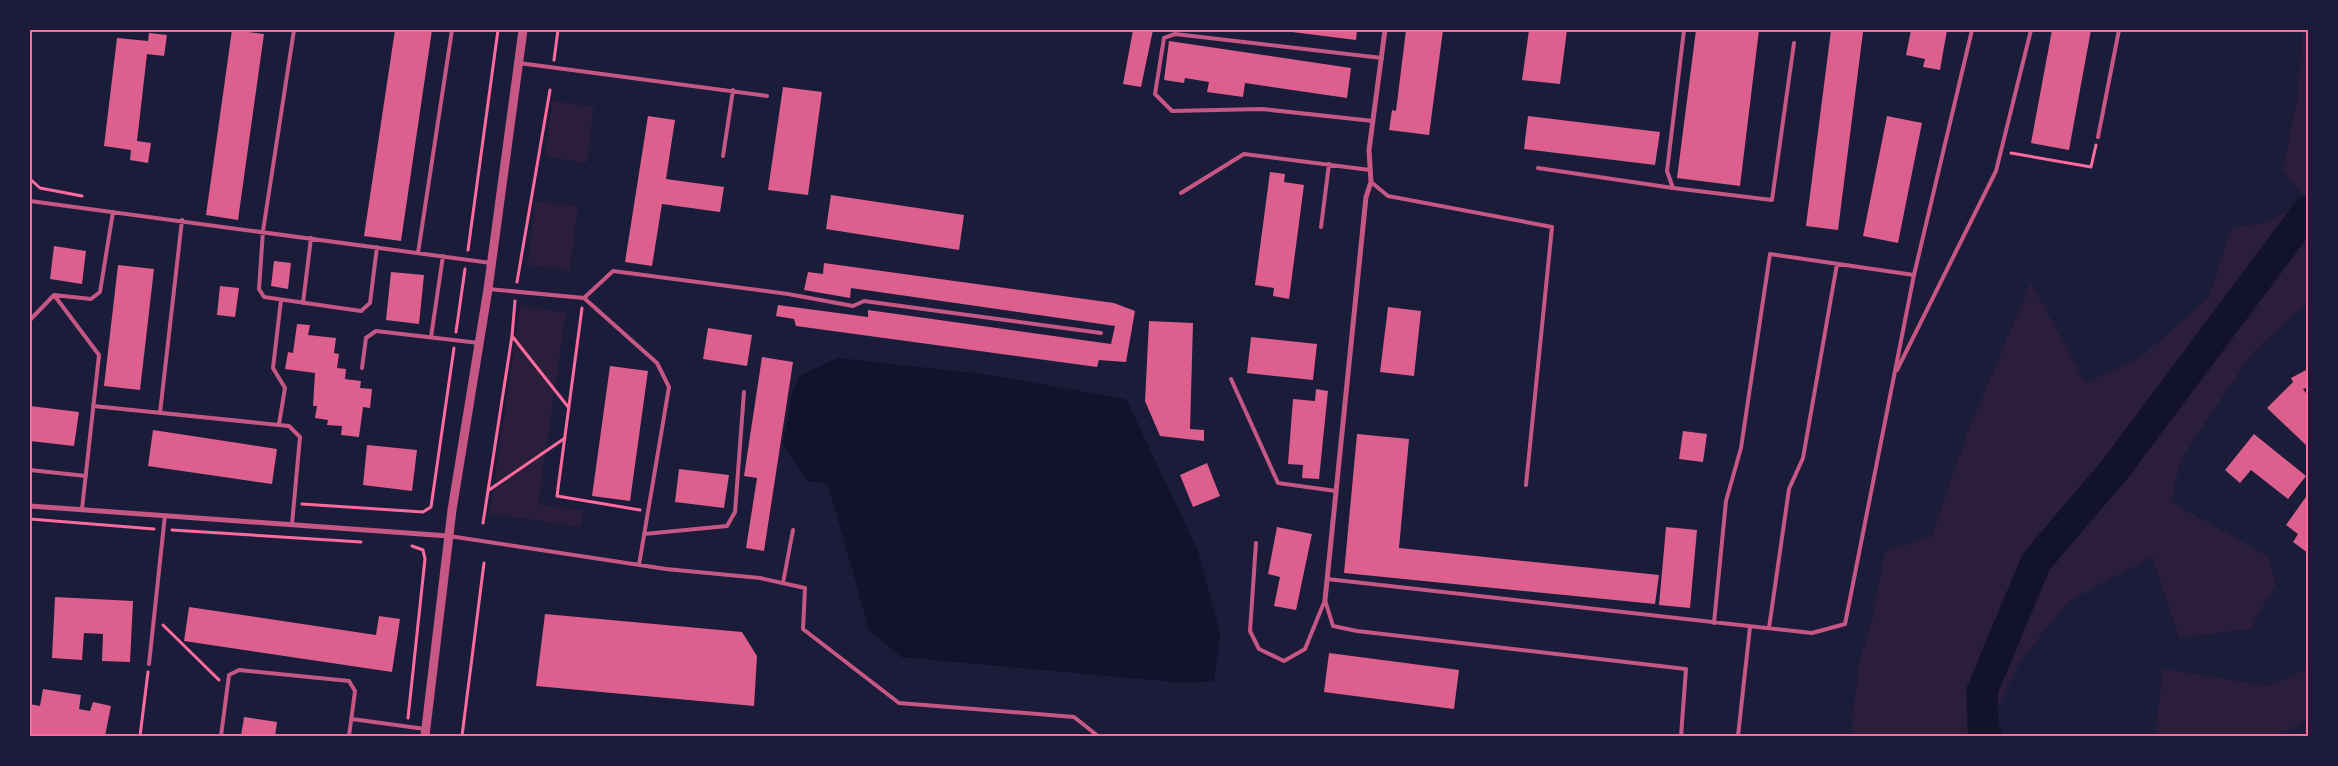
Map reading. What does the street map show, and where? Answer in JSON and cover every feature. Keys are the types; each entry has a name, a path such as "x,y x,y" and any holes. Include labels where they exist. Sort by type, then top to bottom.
{"street":[{"path":"425,733 449,536 488,289 523,30"},
{"path":"1325,600 1366,197 1371,182 1369,150 1385,30"},
{"path":"30,506 449,536"}],"lane":[{"path":"294,30 264,231 259,289 264,297 362,311 370,303 377,247"},
{"path":"418,253 452,30"},
{"path":"1673,188 1667,171 1684,30"},
{"path":"1327,579 1812,633 1845,624 1914,275 1972,30"},
{"path":"1894,376 1996,171 2032,30"},
{"path":"2098,137 2119,30"},
{"path":"1373,120 1262,108 1172,111 1155,94 1164,38 1175,34 1382,58"},
{"path":"1538,168 1673,188 1772,200 1794,43"},
{"path":"518,63 767,96"},
{"path":"723,156 733,90"},
{"path":"1182,193 1244,154 1370,170"},
{"path":"1321,227 1329,164"},
{"path":"1371,182 1388,196 1552,227 1526,485"},
{"path":"30,201 491,263"},
{"path":"54,295 91,300 100,292 113,212"},
{"path":"160,413 182,220"},
{"path":"303,303 311,238"},
{"path":"1714,623 1726,501 1741,448 1770,254 1914,275"},
{"path":"431,337 443,256"},
{"path":"1769,628 1789,490 1803,458 1837,264"},
{"path":"584,298 613,271 788,294 853,306 864,301 1101,333"},
{"path":"488,289 584,298 657,363 669,387 639,565"},
{"path":"30,320 54,295"},
{"path":"54,295 99,355 82,509"},
{"path":"280,424 285,388 272,368 281,300"},
{"path":"362,368 366,338 376,331 479,343"},
{"path":"1231,379 1278,483 1336,491"},
{"path":"644,534 727,526 735,512 744,392"},
{"path":"93,406 290,426 300,437 292,524"},
{"path":"30,470 86,476"},
{"path":"149,664 165,515"},
{"path":"783,583 793,530"},
{"path":"449,536 639,565 760,578 805,588 803,629 899,704 1074,717 1098,736 1101,736"},
{"path":"1256,543 1250,631 1259,648 1284,661 1304,649 1325,600"},
{"path":"1325,600 1333,626 1357,631 1686,669 1681,736"},
{"path":"1738,736 1750,627"},
{"path":"221,736 230,675 239,670 348,681 355,691 349,736"},
{"path":"352,719 407,727 425,733"}],"path":[{"path":"294,504 423,512 431,507 498,30"},
{"path":"553,68 558,30"},
{"path":"484,523 512,336 516,292 550,90"},
{"path":"2001,151 2091,167 2098,137"},
{"path":"584,298 557,496 647,511"},
{"path":"512,336 569,408"},
{"path":"488,491 565,438"},
{"path":"30,520 366,543"},
{"path":"405,545 423,550 425,558 407,727"},
{"path":"462,736 484,563"},
{"path":"154,616 228,688"},
{"path":"140,736 149,664"}],"shaded area":[{"path":"2303,30 2308,30 2308,302 2252,353 2181,459 2171,502 2268,556 2276,584 2250,629 2179,638 2152,557 2069,601 2021,660 1991,721 2009,736 1850,736 1860,660 1872,620 1885,552 1932,536 1968,431 2031,282 2085,383 2140,358 2209,297 2231,228 2266,223 2307,200 2283,171 2297,100"},
{"path":"552,101 594,107 587,163 545,157"},
{"path":"535,201 578,206 570,270 528,265"},
{"path":"520,306 566,313 538,504 584,511 581,527 490,514"},
{"path":"838,358 983,374 1126,399 1198,551 1220,633 1214,681 1184,683 901,657 869,630 828,484 808,481 783,445 792,394 799,376"},
{"path":"2163,669 2268,686 2308,669 2308,718 2280,736 2155,736"}],"building":[{"path":"232,30 264,34 238,220 206,215"},
{"path":"395,30 432,30 401,241 364,236"},
{"path":"1133,30 1153,30 1141,87 1123,84"},
{"path":"1276,30 1357,30 1356,40"},
{"path":"1406,30 1443,30 1429,135 1389,130 1392,110 1396,111"},
{"path":"1529,30 1567,30 1560,84 1522,80"},
{"path":"1696,30 1759,30 1740,186 1677,178"},
{"path":"1831,30 1863,32 1838,230 1806,226"},
{"path":"1911,30 1947,30 1940,70 1923,67 1925,59 1906,55"},
{"path":"2052,30 2091,30 2069,150 2031,143"},
{"path":"149,33 167,35 164,56 147,54 137,141 151,143 148,163 130,160 131,150 104,146 117,38 148,41"},
{"path":"1169,41 1351,68 1347,98 1245,83 1243,97 1207,92 1209,82 1185,78 1184,83 1164,80"},
{"path":"783,87 822,92 808,195 768,190"},
{"path":"648,116 675,120 666,179 724,187 720,212 662,204 652,266 625,262"},
{"path":"1528,116 1660,132 1655,165 1524,149"},
{"path":"1887,116 1922,123 1898,243 1863,236"},
{"path":"1270,172 1285,174 1284,182 1304,185 1289,299 1273,296 1274,288 1255,285"},
{"path":"831,195 964,215 959,250 826,229"},
{"path":"54,246 86,251 82,284 50,279"},
{"path":"274,261 291,263 288,289 271,286"},
{"path":"824,263 1114,303 1135,311 1126,362 1099,360 1097,367 796,326 794,319 776,316 778,305 868,317 868,310 1111,344 1115,326 851,288 850,298 804,290 808,272 823,274"},
{"path":"118,265 154,269 140,390 104,386"},
{"path":"391,272 424,275 419,324 386,320"},
{"path":"220,286 239,288 235,317 217,315"},
{"path":"1388,307 1421,311 1414,376 1380,372"},
{"path":"1149,321 1193,323 1190,429 1204,430 1204,441 1160,436 1145,401"},
{"path":"297,324 310,325 308,335 336,338 334,353 339,354 337,368 346,369 345,379 361,381 360,388 372,389 370,408 363,407 359,437 341,435 342,426 327,425 328,420 315,418 317,406 313,406 315,373 285,369 288,352 293,353"},
{"path":"708,328 752,335 747,366 703,359"},
{"path":"1251,337 1317,344 1313,380 1247,373"},
{"path":"762,357 793,362 764,551 746,548 757,478 744,476"},
{"path":"610,366 648,371 630,501 592,496"},
{"path":"2308,369 2308,387 2303,389 2308,396 2308,447 2267,408 2293,382 2291,378"},
{"path":"1316,389 1328,391 1319,479 1302,478 1303,465 1288,464 1293,399 1315,401"},
{"path":"30,406 79,412 74,446 30,441"},
{"path":"153,430 277,449 272,484 148,466"},
{"path":"1683,431 1707,434 1703,462 1679,459"},
{"path":"1357,434 1409,439 1399,548 1659,575 1655,604 1344,573"},
{"path":"2254,434 2306,476 2288,499 2251,470 2240,483 2225,470"},
{"path":"367,445 417,450 412,491 363,485"},
{"path":"1207,463 1220,496 1193,507 1180,475"},
{"path":"679,469 729,475 724,508 675,502"},
{"path":"2308,494 2308,553 2293,542 2298,534 2286,525"},
{"path":"1277,527 1312,534 1296,610 1274,606 1280,577 1268,574"},
{"path":"1666,527 1697,530 1690,608 1659,605"},
{"path":"55,597 133,601 130,662 102,661 103,634 84,633 82,660 52,658"},
{"path":"189,607 376,635 379,616 400,619 392,672 184,641"},
{"path":"545,614 742,632 757,656 754,706 536,686"},
{"path":"1329,653 1459,670 1454,709 1324,692"},
{"path":"43,689 81,695 79,709 90,711 93,702 111,706 105,736 30,736 30,704 40,706"},
{"path":"244,717 277,722 275,736 241,736"}],"waterway":[{"path":"1987,736 1983,727 1982,691 2036,562 2116,468 2308,211"}]}
